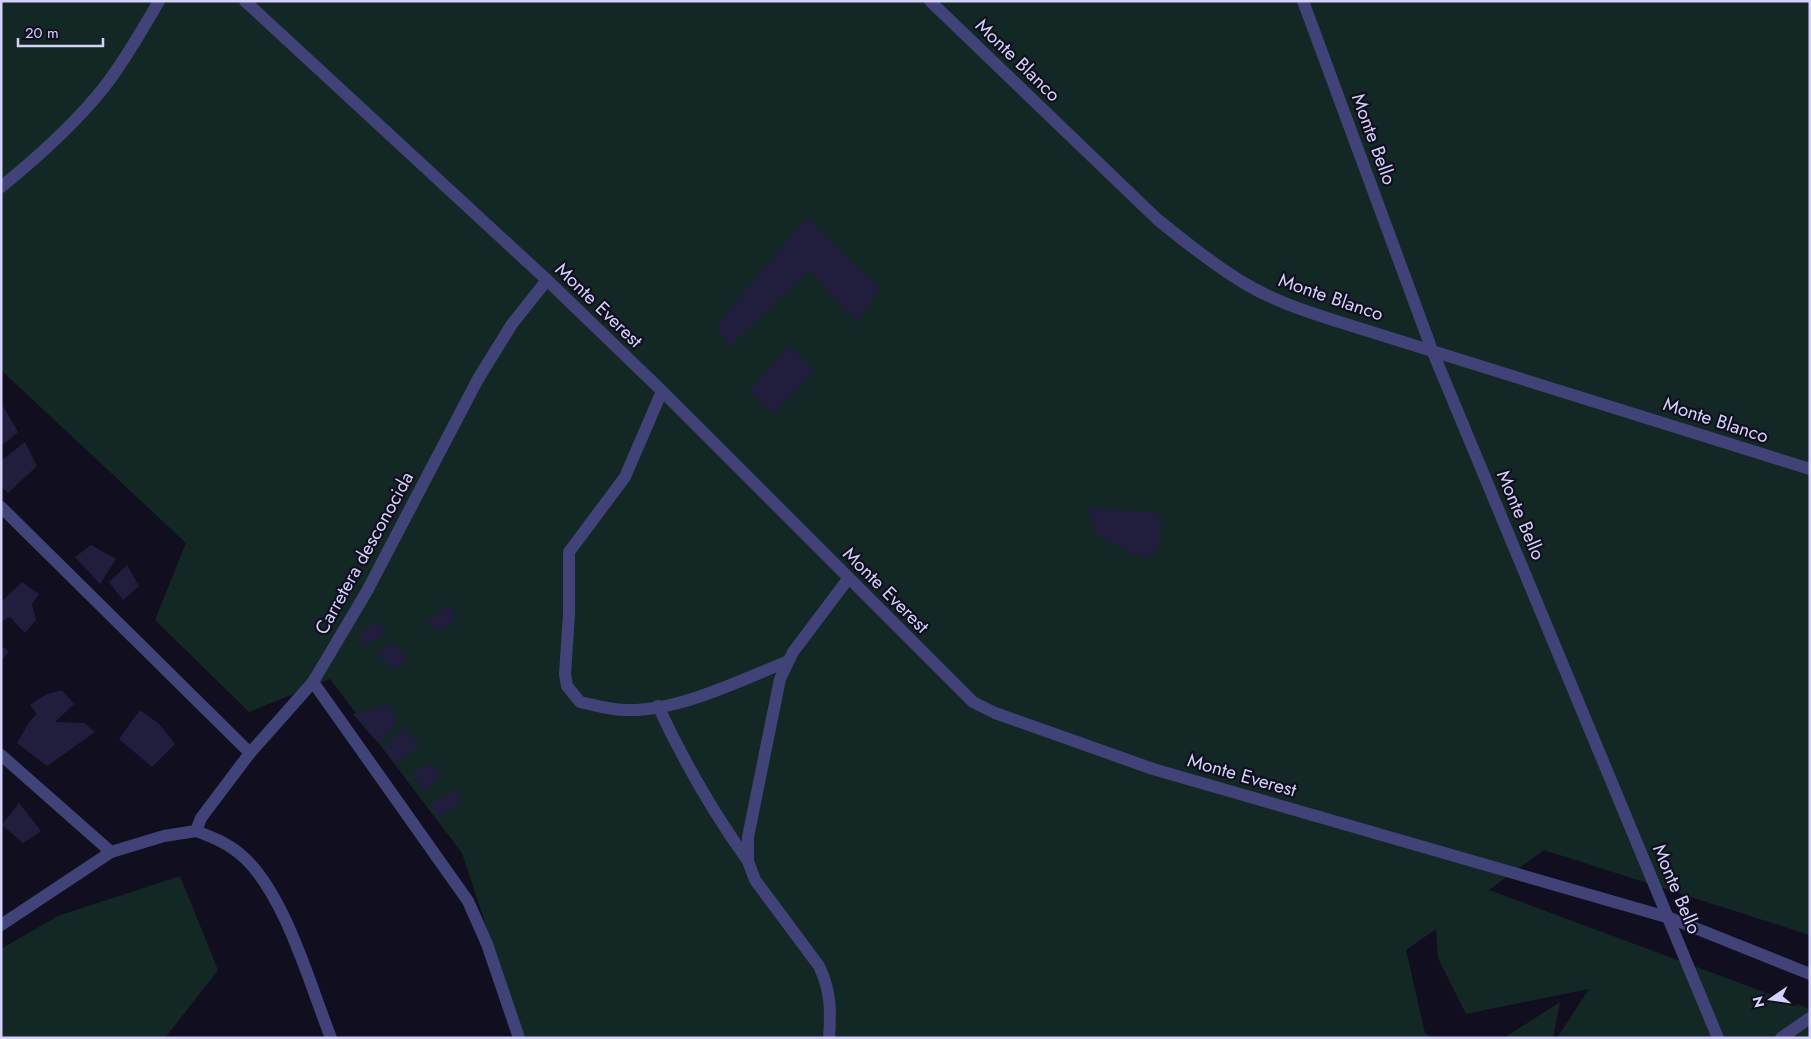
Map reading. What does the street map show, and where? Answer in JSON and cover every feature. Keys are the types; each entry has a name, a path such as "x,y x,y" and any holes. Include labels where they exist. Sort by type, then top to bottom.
{"street":[{"path":"1,187 25,168 81,114 105,86 130,51 159,1"},
{"name":"Monte Everest","path":"245,1 547,280 662,391 973,702 995,713 1153,769 1670,918 1810,974"},
{"name":"Monte Blanco","path":"930,1 1157,219 1245,284 1291,306 1810,469"},
{"name":"Monte Bello","path":"1303,1 1432,350 1670,918 1718,1038"},
{"name":"Carretera desconocida","path":"196,831 201,818 250,753 313,682 367,591 478,379 512,324 547,280"},
{"path":"662,391 625,477 569,552 569,614 565,674 568,686 580,702 624,710 678,702 721,688 786,662"},
{"path":"1,507 250,753"},
{"path":"748,861 748,837 780,679 786,662 848,579"},
{"path":"313,682 468,901 487,944 519,1038"},
{"path":"658,706 684,762 724,827 748,861 755,880 819,966 827,982 832,1006 830,1038"},
{"path":"1,755 111,852"},
{"path":"1,925 111,852 164,836 196,831 222,841 241,855 264,881 287,924 331,1038"},
{"path":"1780,1038 1810,1018"}],"green space":[{"path":"1,1 1810,1 1810,935 1544,850 1489,890 1810,1009 1810,1038 1557,1038 1589,989 1466,1014 1438,958 1436,929 1406,950 1425,1033 1433,1038 523,1038 462,853 330,679 249,712 155,620 186,543 1,370"},
{"path":"180,876 218,970 165,1038 1,1038 1,949 58,916"},
{"path":"1560,1002 1553,1038 1504,1038"}],"building":[{"path":"806,218 880,288 856,323 810,271 728,347 717,324"},
{"path":"789,345 814,371 774,414 749,391"},
{"path":"3,406 18,432 1,446 1,408"},
{"path":"25,442 37,466 8,493 1,486 1,461"},
{"path":"1088,507 1161,514 1160,543 1155,551 1144,560 1095,534"},
{"path":"91,545 116,559 100,584 75,557"},
{"path":"127,565 139,586 123,600 109,582"},
{"path":"22,582 39,594 32,604 36,620 25,633 10,617 1,621 1,602"},
{"path":"449,605 457,619 441,631 426,623"},
{"path":"375,622 388,631 365,646 359,634"},
{"path":"395,641 406,658 395,671 376,653"},
{"path":"1,646 9,651 1,661"},
{"path":"62,690 74,704 55,722 84,723 95,732 47,766 17,743 30,721 37,714 30,705 47,694"},
{"path":"390,704 397,722 379,744 353,714"},
{"path":"140,710 159,724 175,744 152,767 119,739"},
{"path":"404,727 420,747 395,764 384,748"},
{"path":"430,764 442,774 424,793 413,772"},
{"path":"457,790 462,801 438,819 429,804"},
{"path":"19,803 41,831 23,843 2,825"}]}
